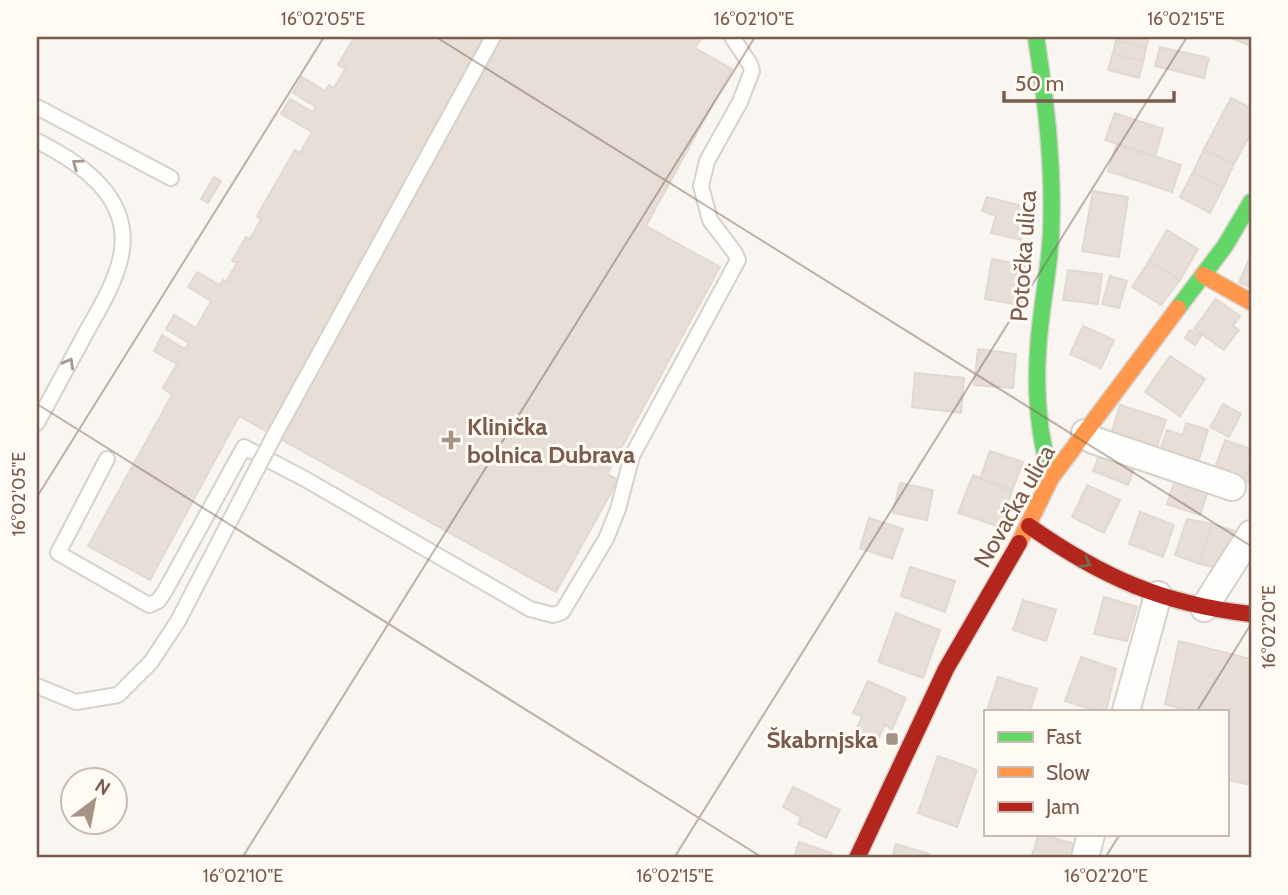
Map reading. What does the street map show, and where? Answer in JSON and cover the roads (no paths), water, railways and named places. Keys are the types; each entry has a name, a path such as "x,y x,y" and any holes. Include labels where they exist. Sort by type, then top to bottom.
{"street":[{"name":"Potočka ulica","path":"1036,37 1047,115 1051,177 1051,234 1037,366 1042,451 1051,478"},
{"name":"Novačka ulica","path":"857,858 946,669 1029,526 1051,478 1225,247 1251,202"},
{"path":"1203,275 1251,302"},
{"path":"1085,433 1093,440 1232,487"},
{"path":"1029,526 1064,551 1099,571 1158,595 1204,608 1251,614"},
{"path":"1204,608 1251,534"},
{"path":"1126,710 1158,595"},
{"path":"1085,858 1090,836"}],"lane":[{"path":"37,686 76,702 118,695 151,662 178,621 274,436 493,37"},
{"path":"107,459 58,553 149,604 158,601 165,591 244,447 305,479 530,609 553,615 562,612 606,539 618,509 632,456 737,260 735,253 710,220 701,186 707,161 740,102 752,71 732,37"},
{"path":"37,107 172,178"},
{"path":"37,141 63,154 94,177 111,199 121,226 121,255 110,289 37,423"}],"place":[{"name":"Klinička bolnica Dubrava","path":"451,440"},
{"name":"Škabrnjska","path":"892,739"}]}
